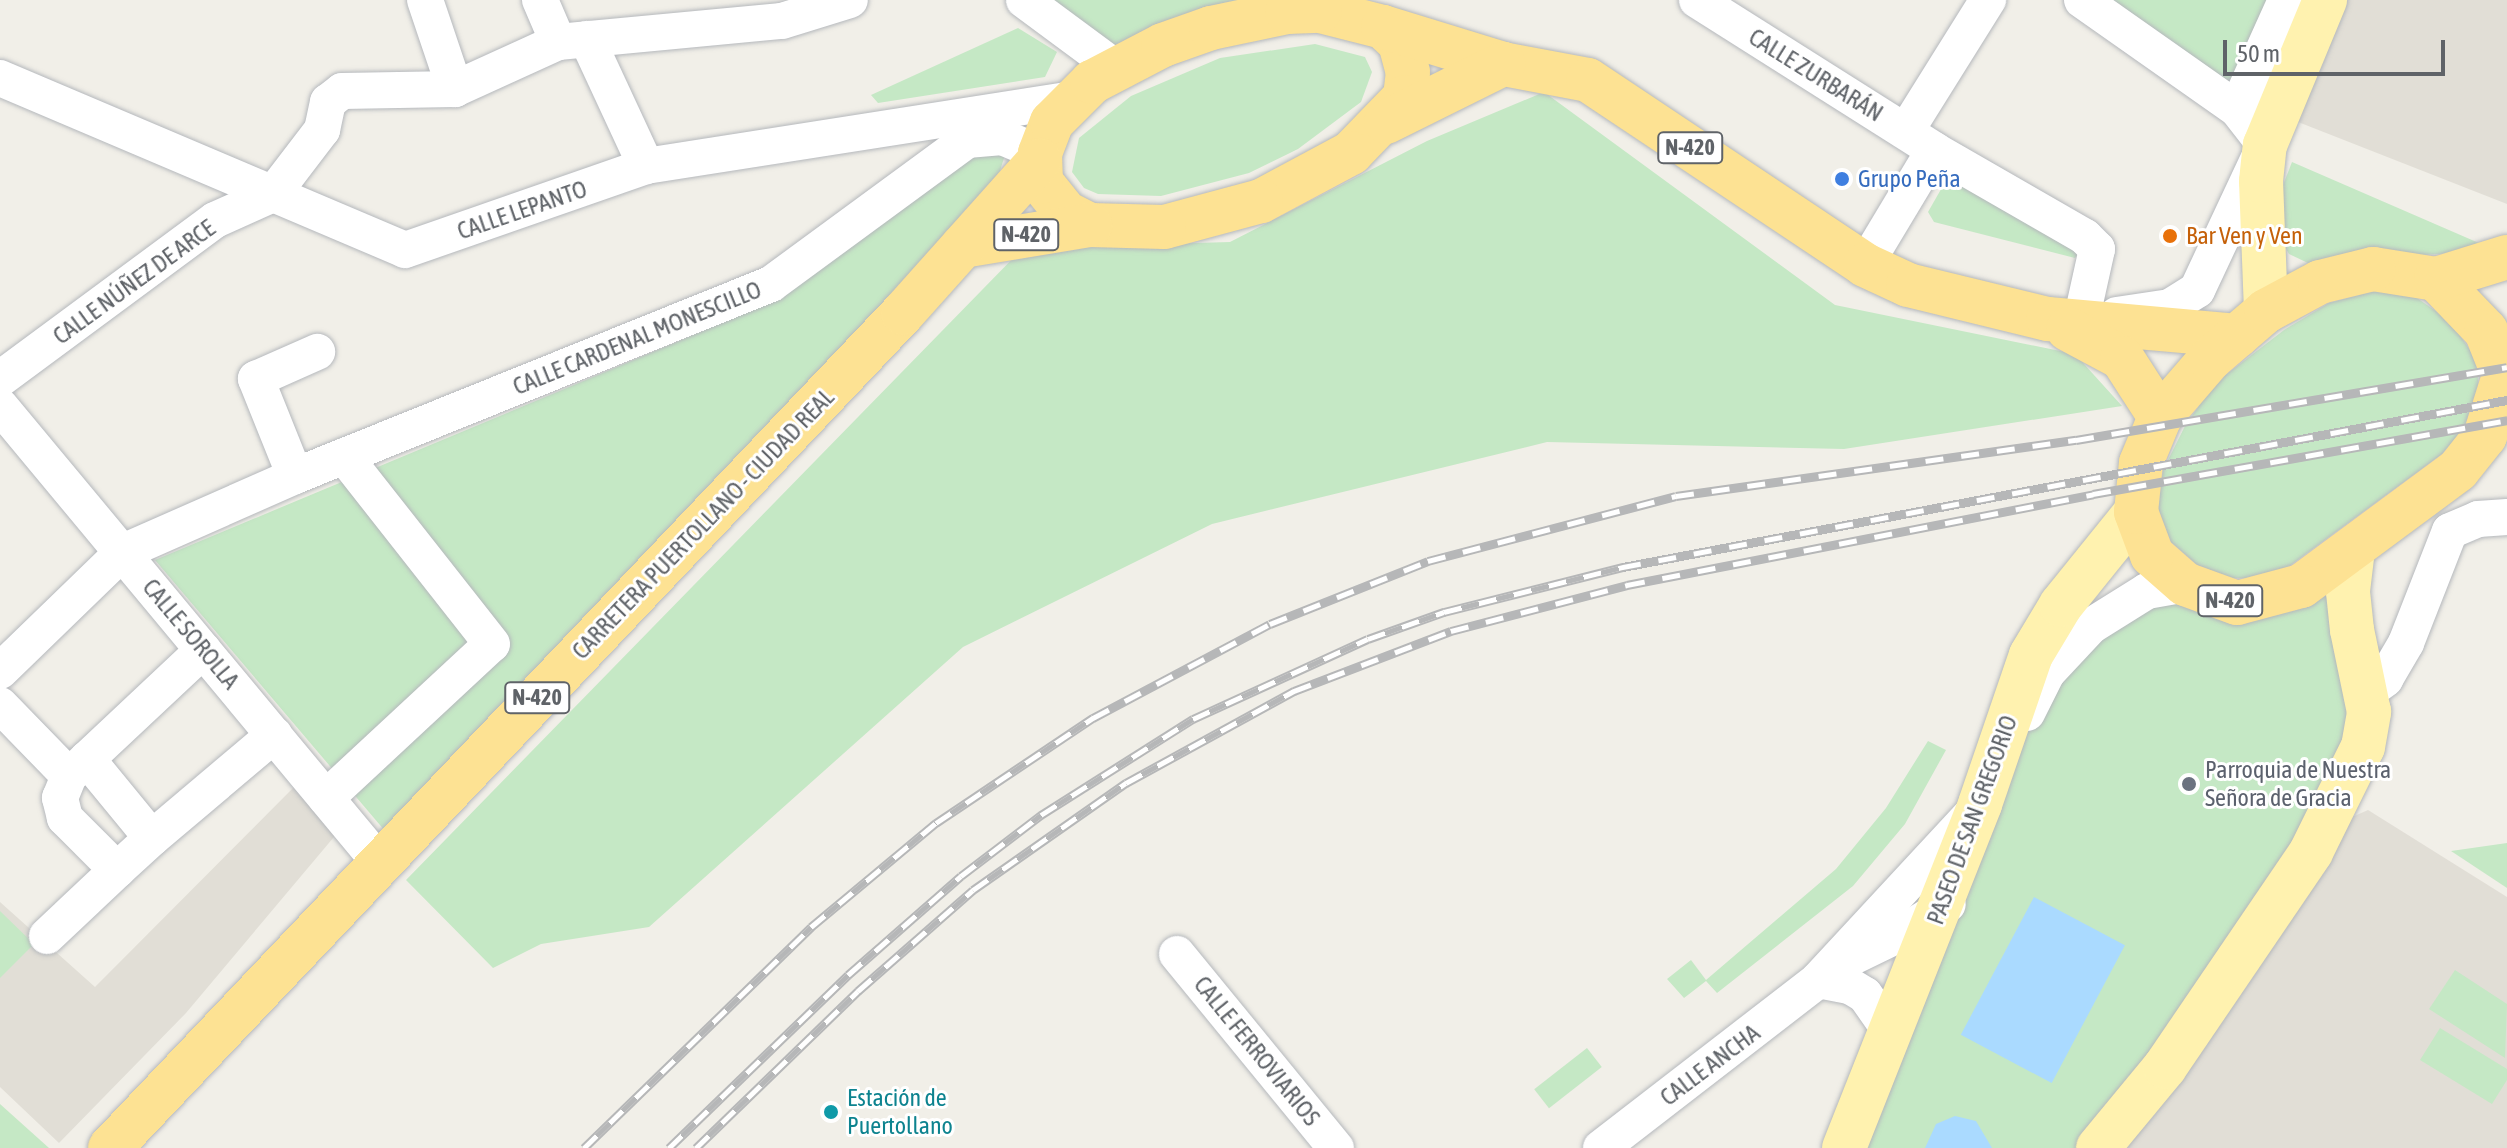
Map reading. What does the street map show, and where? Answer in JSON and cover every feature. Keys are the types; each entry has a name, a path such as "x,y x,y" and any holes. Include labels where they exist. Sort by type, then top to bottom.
{"highway":[{"name":"CARRETERA PUERTOLLANO - CIUDAD REAL","path":"110,1148 963,246 1040,157 1052,122 1073,99 1116,68 1163,45 1260,10 1320,11 1376,17"},
{"name":"N-420","path":"1376,17 1503,64 1588,80 1865,265 1908,285 2066,316 2252,324"},
{"path":"1040,157 1041,182 1052,199 1066,213 1090,225 1164,227 1261,201 1351,153 1386,122 1405,97 1408,72 1400,43 1376,17"},
{"path":"1386,122 1503,64"},
{"name":"N-420","path":"963,246 1090,225"},
{"name":"N-420","path":"2436,279 2503,341 2502,393 2471,455 2353,549 2301,586 2261,600 2237,603 2185,584 2152,555 2136,512 2141,463 2160,417 2252,324 2320,282 2373,269 2436,279 2507,257"},
{"name":"N-420","path":"2066,316 2122,358 2160,417"}],"main road":[{"path":"2252,324 2265,145 2324,0"},
{"name":"PASEO DE SAN GREGORIO","path":"1844,1148 1939,913 2042,632 2136,512"},
{"path":"2098,1148 2165,1067 2311,852 2363,747 2366,693 2348,591 2353,549"}],"street":[{"path":"425,0 455,89"},
{"path":"540,0 572,40 646,166"},
{"path":"273,194 322,130 328,102 342,91 455,89 572,40 850,0"},
{"path":"1024,0 1116,68"},
{"name":"CALLE ZURBARÁN","path":"1697,0 2097,249 2066,316"},
{"path":"1865,265 1988,0"},
{"path":"2066,316 2115,315 2170,307 2197,290 2265,145 2237,109 2082,0"},
{"path":"2237,109 2286,0"},
{"name":"CALLE LEPANTO","path":"0,78 405,250 646,166 1073,99"},
{"name":"CALLE CARDENAL MONESCILLO","path":"0,671 123,552 295,476 771,284 967,140 1002,137 1040,157"},
{"name":"CALLE NÚÑEZ DE ARCE","path":"0,379 215,220 273,194"},
{"path":"295,476 246,383 317,352"},
{"name":"CALLE SOROLLA","path":"0,406 380,863"},
{"path":"326,798 492,644 344,456"},
{"path":"2366,693 2385,679 2406,643 2442,541 2457,525 2493,518"},
{"path":"1939,913 1965,872 2047,673 2063,651 2117,606 2147,591 2185,584"},
{"path":"117,870 65,818 60,798 78,767 203,650"},
{"path":"0,705 78,767 152,838"},
{"path":"47,936 152,838 274,735"},
{"name":"CALLE ANCHA","path":"1601,1148 1826,973 1980,804"},
{"name":"CALLE ANCHA","path":"1826,973 1939,913"},
{"name":"CALLE FERROVIARIOS","path":"1177,954 1336,1148"},
{"path":"1826,973 1865,995 1887,1026 1888,1043"}],"shaded area":[{"path":"2323,0 2507,0 2507,204 2275,113"},
{"path":"299,782 339,831 186,1013 59,1143 0,1087 0,902 95,987"},
{"path":"2368,810 2507,897 2507,1148 2098,1148 2325,829"}],"green space":[{"path":"1024,0 1270,0 1116,68"},
{"path":"2081,0 2286,0 2237,109"},
{"path":"1018,28 1057,52 1045,77 878,103 871,95"},
{"path":"1315,44 1365,57 1372,72 1361,102 1298,149 1249,173 1161,196 1098,194 1084,188 1072,172 1079,138 1131,96 1220,58"},
{"path":"1544,92 1835,305 2075,354 2122,406 1844,449 1547,442 1212,524 963,647 649,927 541,944 493,968 406,880 1023,248 1230,242 1427,141"},
{"path":"1005,155 997,180 930,255 385,831 155,560 758,308 972,157"},
{"path":"2292,162 2495,250 2308,263 2289,254 2276,232 2275,206"},
{"path":"1952,170 2083,245 2075,258 1934,222 1928,212"},
{"path":"2374,291 2417,298 2450,321 2476,359 2479,390 2468,424 2442,454 2288,567 2257,578 2229,578 2197,565 2171,542 2158,510 2163,470 2185,426 2214,384 2284,330 2329,303"},
{"path":"2353,549 2368,727 2098,1148 1844,1148 2036,692 2117,606 2206,594"},
{"path":"1928,741 1946,750 1905,824 1853,886 1717,993 1706,981 1684,998 1667,979 1691,960 1706,980 1836,869 1886,808"},
{"path":"2507,843 2507,888 2451,851"},
{"path":"0,911 34,944 0,978"},
{"path":"2455,970 2507,1004 2505,1058 2429,1009"},
{"path":"2440,1028 2507,1069 2507,1080 2492,1104 2420,1060"},
{"path":"1587,1048 1602,1067 1549,1108 1534,1089"},
{"path":"0,1104 49,1148 0,1148"}],"water":[{"path":"2034,897 2125,945 2052,1083 1961,1035"},
{"path":"1955,1116 1976,1121 1992,1148 1925,1148 1936,1124"}],"railway":[{"path":"584,1148 811,927 936,823 1093,718 1270,624 1428,561 1676,496 2076,440 2507,367"},
{"path":"669,1148 848,975 961,876 1041,815 1193,719 1368,639 1444,612 1623,567 2507,400"},
{"path":"696,1148 858,991 973,890 1126,783 1294,691 1451,631 1627,585 2093,494 2507,420"}],"place":[{"name":"Grupo Peña","path":"1842,179"},
{"name":"Bar Ven y Ven","path":"2170,236"},
{"name":"Parroquia de Nuestra Señora de Gracia","path":"2189,784"},
{"name":"Estación de Puertollano","path":"831,1112"}]}
